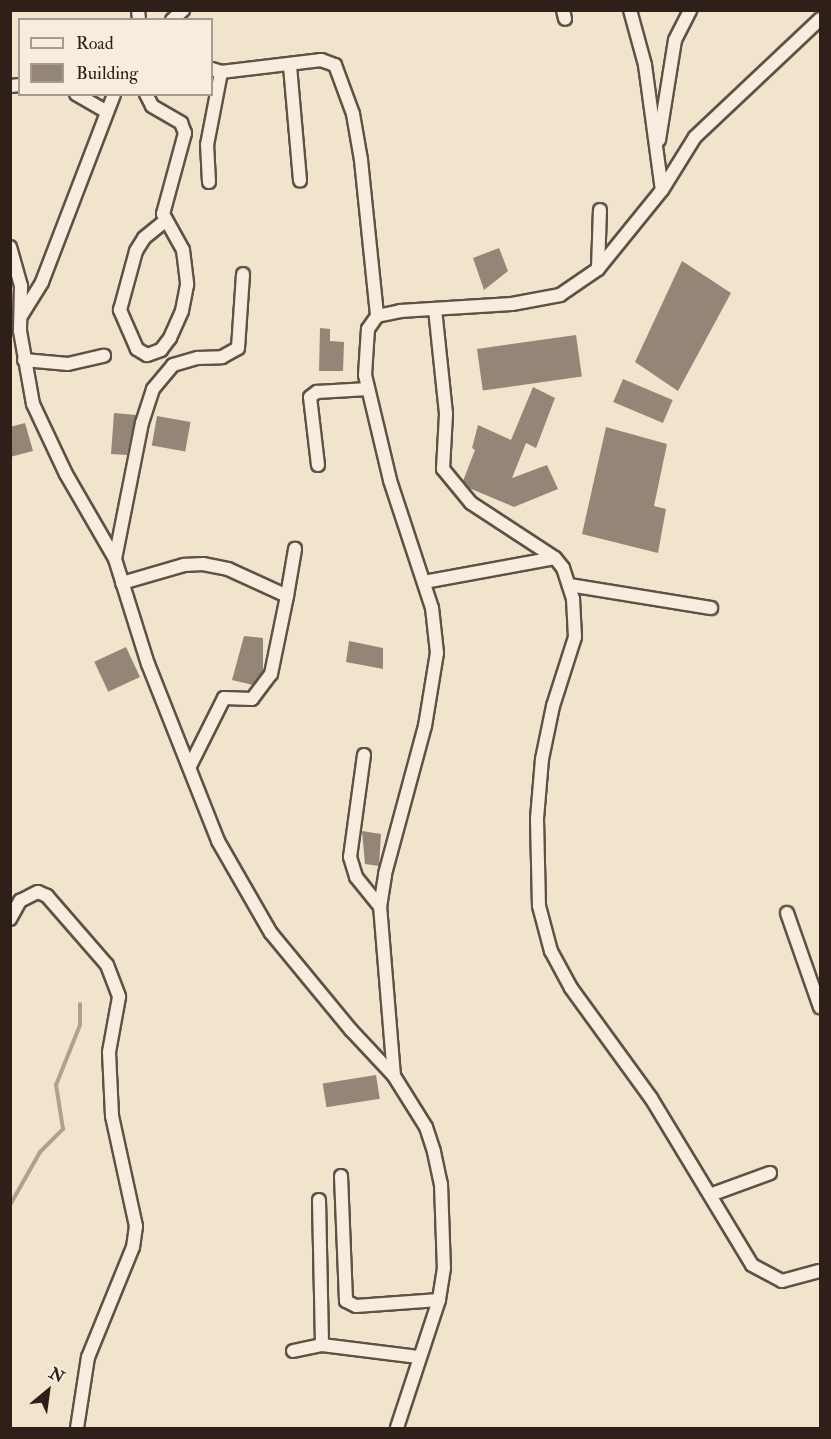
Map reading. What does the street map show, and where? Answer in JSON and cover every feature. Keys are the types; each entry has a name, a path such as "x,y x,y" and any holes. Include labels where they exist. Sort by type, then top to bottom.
{"street":[{"path":"630,10 645,65 658,144 662,190"},
{"path":"658,144 675,40 690,10"},
{"path":"377,316 435,309 512,304 560,295 598,269 662,190 695,137 720,109 820,19"},
{"path":"213,95 216,70 290,66 321,60 335,65 341,78 361,160 377,316 368,329 365,349 368,389 390,480 424,582 437,652 433,689 380,907 394,1076"},
{"path":"290,66 300,181"},
{"path":"79,96 105,111"},
{"path":"113,96 105,111 42,282 21,316 15,332 24,360 33,404 49,439 115,559 148,664 218,842 271,933 351,1030 394,1076 426,1127 441,1184 444,1268 439,1300 418,1357 397,1428"},
{"path":"147,96 152,106 181,123 185,133 165,205 165,220 183,250 187,285 182,311 170,338 161,350 147,355 136,349 120,310 136,251 144,238 165,220"},
{"path":"209,182 207,145 213,96"},
{"path":"598,269 600,210"},
{"path":"10,247 21,286 21,316"},
{"path":"115,559 142,423 153,389 173,365 198,358 222,357 238,348 243,274"},
{"path":"435,309 446,414 443,469 471,503 555,558 569,585 576,620 575,637 553,706 537,819 536,883 544,933 571,988 651,1098 752,1265 768,1277 782,1281 820,1271"},
{"path":"24,360 68,364 104,356"},
{"path":"318,465 310,397 317,392 368,389"},
{"path":"190,766 224,698 252,699 271,674 295,549"},
{"path":"424,582 555,558"},
{"path":"122,583 184,565 203,564 228,569 287,596"},
{"path":"569,585 711,608"},
{"path":"364,755 350,857 356,877 380,907"},
{"path":"10,919 20,901 38,892 47,896 107,965 119,997 109,1052 111,1116 136,1226 133,1247 88,1357 78,1428"},
{"path":"787,913 820,1007"},
{"path":"710,1195 770,1173"},
{"path":"341,1176 346,1301 356,1306 439,1300"},
{"path":"319,1200 322,1345"},
{"path":"293,1351 322,1345 418,1357"}],"building":[{"path":"499,248 508,271 484,290 473,258"},
{"path":"682,261 731,293 678,391 635,362"},
{"path":"320,328 330,329 330,341 344,342 343,371 319,371"},
{"path":"576,335 582,377 483,391 477,349"},
{"path":"623,379 673,400 663,423 613,402"},
{"path":"533,387 555,398 536,448 526,443 512,478 547,465 558,489 514,507 469,488 463,481 475,450 472,448 478,425 511,440"},
{"path":"114,413 136,415 127,455 111,454"},
{"path":"157,416 190,422 185,451 152,446"},
{"path":"25,423 33,451 10,457 10,427"},
{"path":"606,427 667,444 654,506 666,509 658,553 582,534"},
{"path":"244,636 263,638 263,671 253,685 232,680"},
{"path":"349,641 383,648 383,669 346,662"},
{"path":"126,647 140,677 108,692 94,662"},
{"path":"362,831 381,834 379,866 365,864"},
{"path":"376,1075 380,1099 326,1107 323,1083"}],"waterway":[{"path":"10,1205 40,1152 63,1129 56,1085 80,1025 80,1004"}]}
